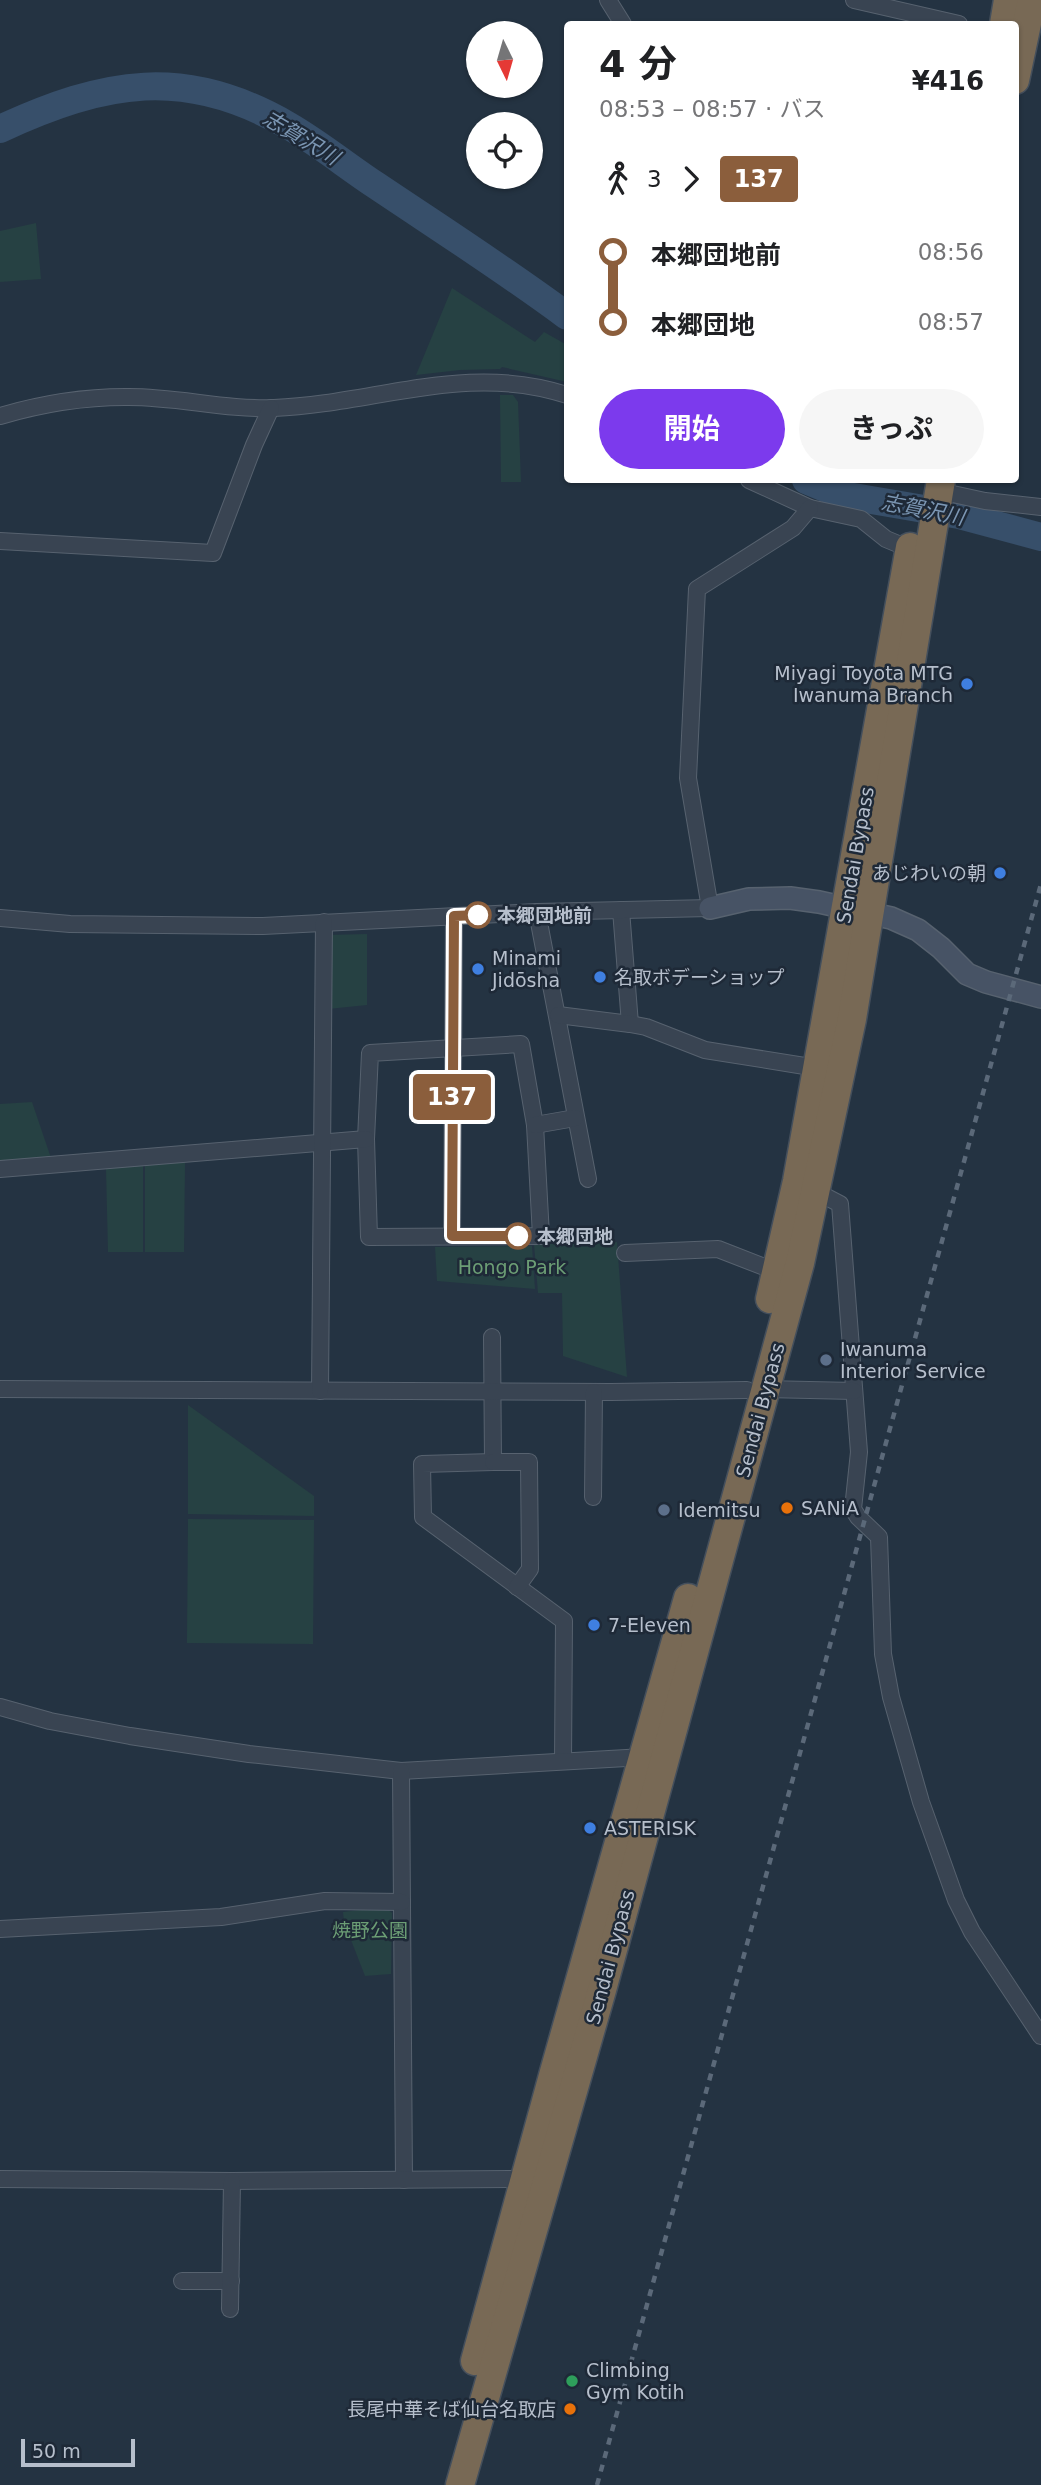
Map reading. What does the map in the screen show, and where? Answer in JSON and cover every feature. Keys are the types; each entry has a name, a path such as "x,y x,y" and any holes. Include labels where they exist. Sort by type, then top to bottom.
{"highway":[{"path":"1004,21 1008,0"},
{"path":"1019,61 1032,0"},
{"name":"Sendai Bypass","path":"440,2485 609,1963 756,1389 817,1068 858,911 919,533 933,487"},
{"name":"Sendai Bypass","path":"460,2485 644,1757 817,1192 852,1019 858,911"}],"street":[{"path":"608,0 621,21"},
{"path":"854,0 946,21"},
{"path":"0,416 56,402 126,397 271,408 336,403 470,381 516,383 564,394"},
{"path":"0,541 214,553 254,445 271,408"},
{"path":"756,483 810,508 861,519 886,539 919,533"},
{"path":"933,487 985,501 1041,507"},
{"path":"709,908 688,778 697,589 793,528 810,508"},
{"path":"0,918 70,924 263,926 537,912 709,908 749,899 790,898 891,918 919,930 942,948 967,974 1041,998"},
{"path":"621,910 630,1024"},
{"path":"537,912 589,1179"},
{"path":"452,1236 454,916"},
{"path":"320,1391 324,922"},
{"path":"558,1015 646,1027 705,1050 817,1068"},
{"path":"521,1044 535,1125 541,1236 369,1237 366,1139 370,1053 452,1047 521,1044"},
{"path":"535,1125 575,1118"},
{"path":"0,1169 366,1139"},
{"path":"817,1192 841,1204 859,1451 853,1509 879,1537 883,1654 891,1697 921,1802 956,1900 972,1932 1041,2036"},
{"path":"625,1253 718,1249 778,1272"},
{"path":"492,1337 493,1462"},
{"path":"0,1388 494,1392 756,1389 853,1391"},
{"path":"593,1497 594,1392"},
{"path":"517,1587 530,1569 529,1462 422,1464 423,1517 517,1587 564,1621 563,1760"},
{"path":"0,1707 50,1721 131,1736 261,1755 401,1771 644,1757"},
{"path":"401,1771 404,2180"},
{"path":"0,1928 220,1917 325,1900 402,1902"},
{"path":"0,2179 536,2182"},
{"path":"230,2309 233,2181"},
{"path":"181,2281 231,2281"}],"green space":[{"path":"36,223 41,279 0,282 0,231"},
{"path":"452,288 535,342 544,332 564,343 564,381 502,367 416,375"},
{"path":"500,395 513,395 518,402 521,482 501,482"},
{"path":"367,934 367,1005 328,1009 327,935"},
{"path":"32,1102 51,1158 0,1163 0,1104"},
{"path":"185,1162 184,1252 145,1252 145,1165"},
{"path":"143,1165 143,1252 108,1252 106,1169"},
{"path":"617,1242 627,1377 563,1356 562,1293 538,1293 534,1244"},
{"name":"Hongo Park","path":"532,1246 535,1289 437,1281 435,1247"},
{"path":"188,1405 314,1496 314,1516 188,1514"},
{"path":"188,1519 314,1520 313,1644 187,1643"},
{"name":"焼野公園","path":"385,1907 392,1913 391,1974 365,1976 344,1922 343,1912"}],"waterway":[{"name":"志賀沢川","path":"0,129 74,100 110,91 179,87 215,94 251,107 289,126 564,314"},
{"name":"志賀沢川","path":"813,483 842,495 959,515 1041,537"}],"railway":[{"path":"597,2485 1041,884"}],"bus line":[{"name":"137","path":"478,915 454,916 452,1236 518,1236"}],"place":[{"name":"Miyagi Toyota MTG Iwanuma Branch","path":"967,684"},
{"name":"あじわいの朝","path":"1000,873"},
{"name":"本郷団地前","path":"478,915"},
{"name":"Minami Jidōsha","path":"478,969"},
{"name":"名取ボデーショップ","path":"600,977"},
{"name":"本郷団地","path":"518,1236"},
{"name":"Iwanuma Interior Service","path":"826,1360"},
{"name":"SANiA","path":"787,1508"},
{"name":"Idemitsu","path":"664,1510"},
{"name":"7-Eleven","path":"594,1625"},
{"name":"ASTERISK","path":"590,1828"},
{"name":"Climbing Gym Kotih","path":"572,2381"},
{"name":"長尾中華そば仙台名取店","path":"570,2409"}]}
